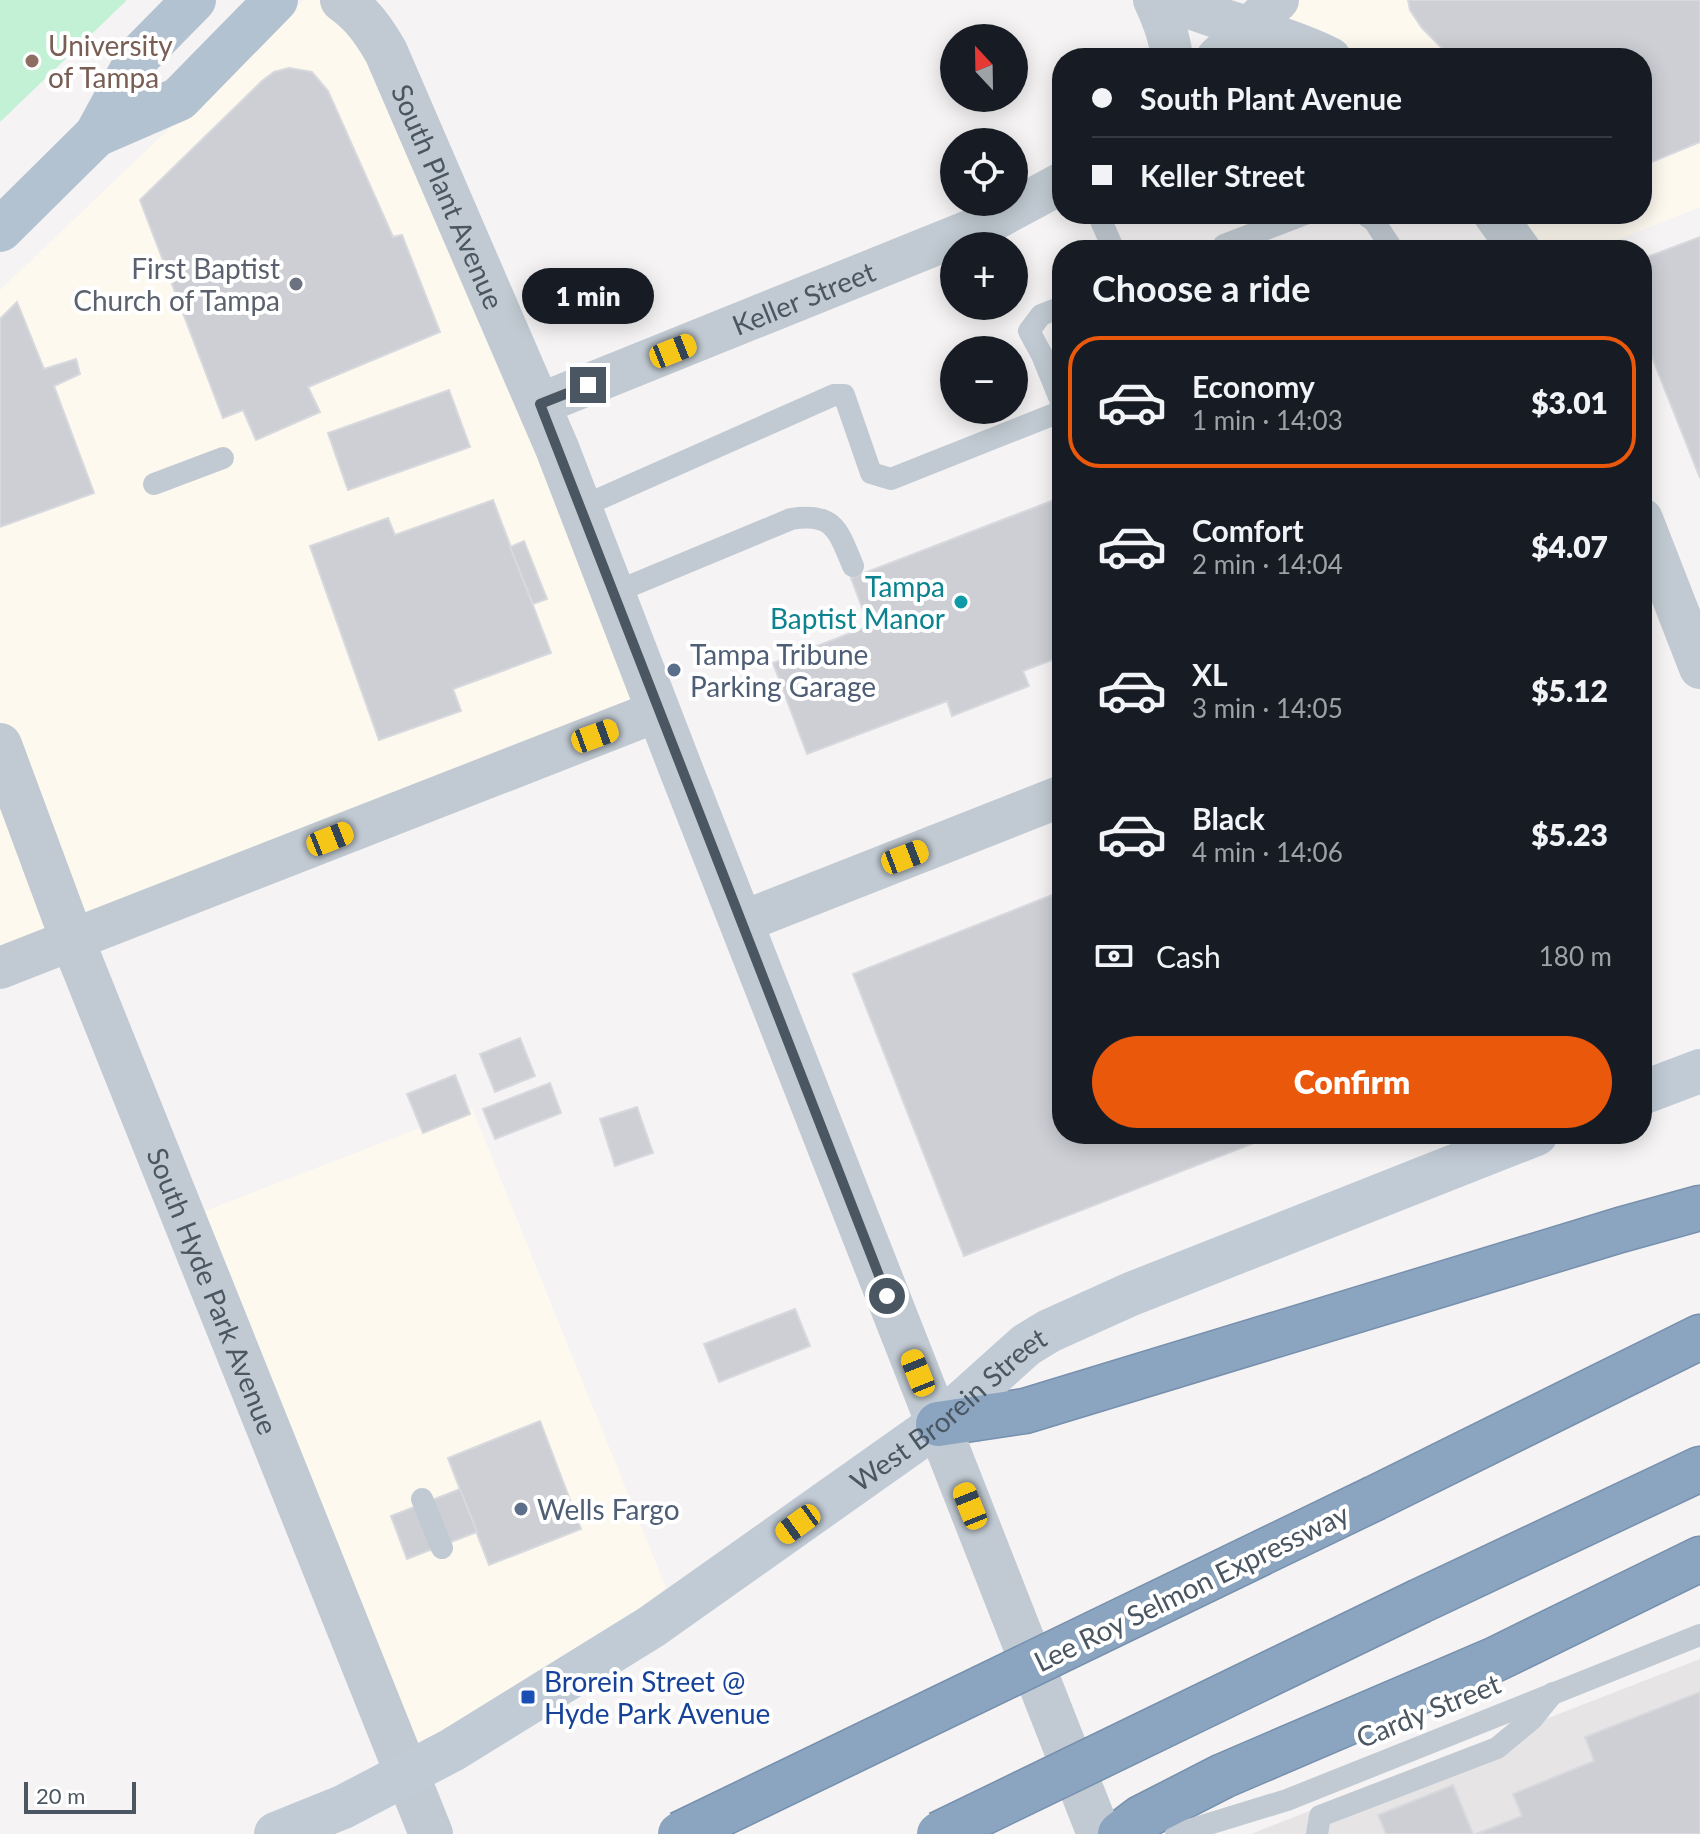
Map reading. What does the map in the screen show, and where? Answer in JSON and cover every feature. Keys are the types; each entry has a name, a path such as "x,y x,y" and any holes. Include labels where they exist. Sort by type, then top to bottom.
{"highway":[{"path":"938,1424 1025,1411 1700,1208"},
{"name":"Lee Roy Selmon Expressway","path":"680,1834 1700,1337"},
{"path":"939,1834 1700,1469"},
{"path":"1120,1834 1141,1818 1223,1776 1496,1659 1700,1559"}],"main road":[{"path":"0,230 96,135 139,56 194,0"},
{"path":"96,135 179,99 276,0"},
{"path":"1652,1089 1700,1071"},
{"name":"West Brorein Street","path":"276,1834 343,1807 407,1774 515,1712 651,1627 938,1424 1026,1345 1075,1318 1510,1144"}],"street":[{"name":"South Plant Avenue","path":"342,0 372,27 386,52 540,404 1099,1834"},
{"path":"1154,0 1171,48"},
{"path":"1169,0 1310,48"},
{"path":"1228,48 1278,0"},
{"name":"Keller Street","path":"540,404 984,225 1052,188"},
{"path":"1652,567 1700,668"},
{"path":"0,968 658,711"},
{"name":"South Hyde Park Avenue","path":"0,745 72,939 431,1834"},
{"path":"742,922 1052,800"}],"lane":[{"path":"1237,240 1279,224"},
{"path":"1052,311 1041,315 1029,331 1052,380"},
{"path":"581,507 834,395 844,395 871,473 891,479 1052,415"},
{"path":"154,484 223,458"},
{"path":"613,593 791,519 811,516 828,520 840,534 853,566"},
{"path":"422,1499 442,1548"},
{"name":"Cardy Street","path":"1176,1834 1287,1800 1700,1635"},
{"path":"1317,1834 1320,1816 1497,1748 1532,1719 1553,1692"}],"shaded area":[{"path":"304,0 354,0 644,704 0,957 0,290"},
{"path":"1293,0 1700,0 1700,207 1617,240 1529,240 1513,224 1652,224 1652,48 1328,48 1273,23"},
{"path":"472,1108 666,1588 519,1700 398,1774 197,1214"},
{"path":"1700,1659 1700,1834 1251,1834"}],"green space":[{"name":"University of Tampa","path":"0,0 127,0 0,122"}],"building":[{"path":"1408,0 1700,0 1700,142 1652,162 1652,48 1442,48 1422,28 1410,10"},
{"name":"First Baptist Church of Tampa","path":"289,68 312,72 328,91 393,237 402,235 440,332 308,387 320,412 256,440 243,410 223,418 140,200 262,81 274,72"},
{"path":"1700,237 1700,478 1652,357 1652,255"},
{"path":"17,302 44,369 76,359 80,374 54,386 94,493 0,527 0,319"},
{"path":"449,390 470,447 348,490 328,433"},
{"path":"493,500 551,653 453,689 461,711 379,740 310,546 388,518 395,535"},
{"name":"Tampa Baptist Manor","path":"1052,501 1052,660 1023,671 1029,686 952,716 947,701 807,754 773,663 869,626 851,578"},
{"path":"524,541 547,599 533,604 510,547"},
{"name":"Tampa Tribune Parking Garage","path":"1052,895 1052,1144 1251,1144 964,1256 853,974"},
{"path":"520,1038 535,1076 495,1092 480,1054"},
{"path":"455,1075 470,1114 423,1133 407,1094"},
{"path":"550,1083 561,1113 495,1139 483,1109"},
{"path":"637,1107 653,1153 615,1166 600,1119"},
{"path":"795,1309 810,1346 719,1382 704,1344"},
{"name":"Wells Fargo","path":"540,1421 581,1529 489,1565 448,1458"},
{"path":"460,1489 477,1532 407,1559 391,1516"},
{"path":"1700,1692 1700,1834 1476,1834 1522,1816 1513,1794 1594,1761 1585,1737"},
{"path":"1453,1785 1473,1834 1386,1834 1378,1815"}],"place":[{"name":"University of Tampa","path":"32,61"},
{"name":"First Baptist Church of Tampa","path":"296,284"},
{"name":"Tampa Baptist Manor","path":"961,602"},
{"name":"Tampa Tribune Parking Garage","path":"674,670"},
{"name":"Wells Fargo","path":"521,1509"},
{"name":"Brorein Street @ Hyde Park Avenue","path":"528,1697"}],"route":[{"path":"588,385 540,404 887,1296"}]}
